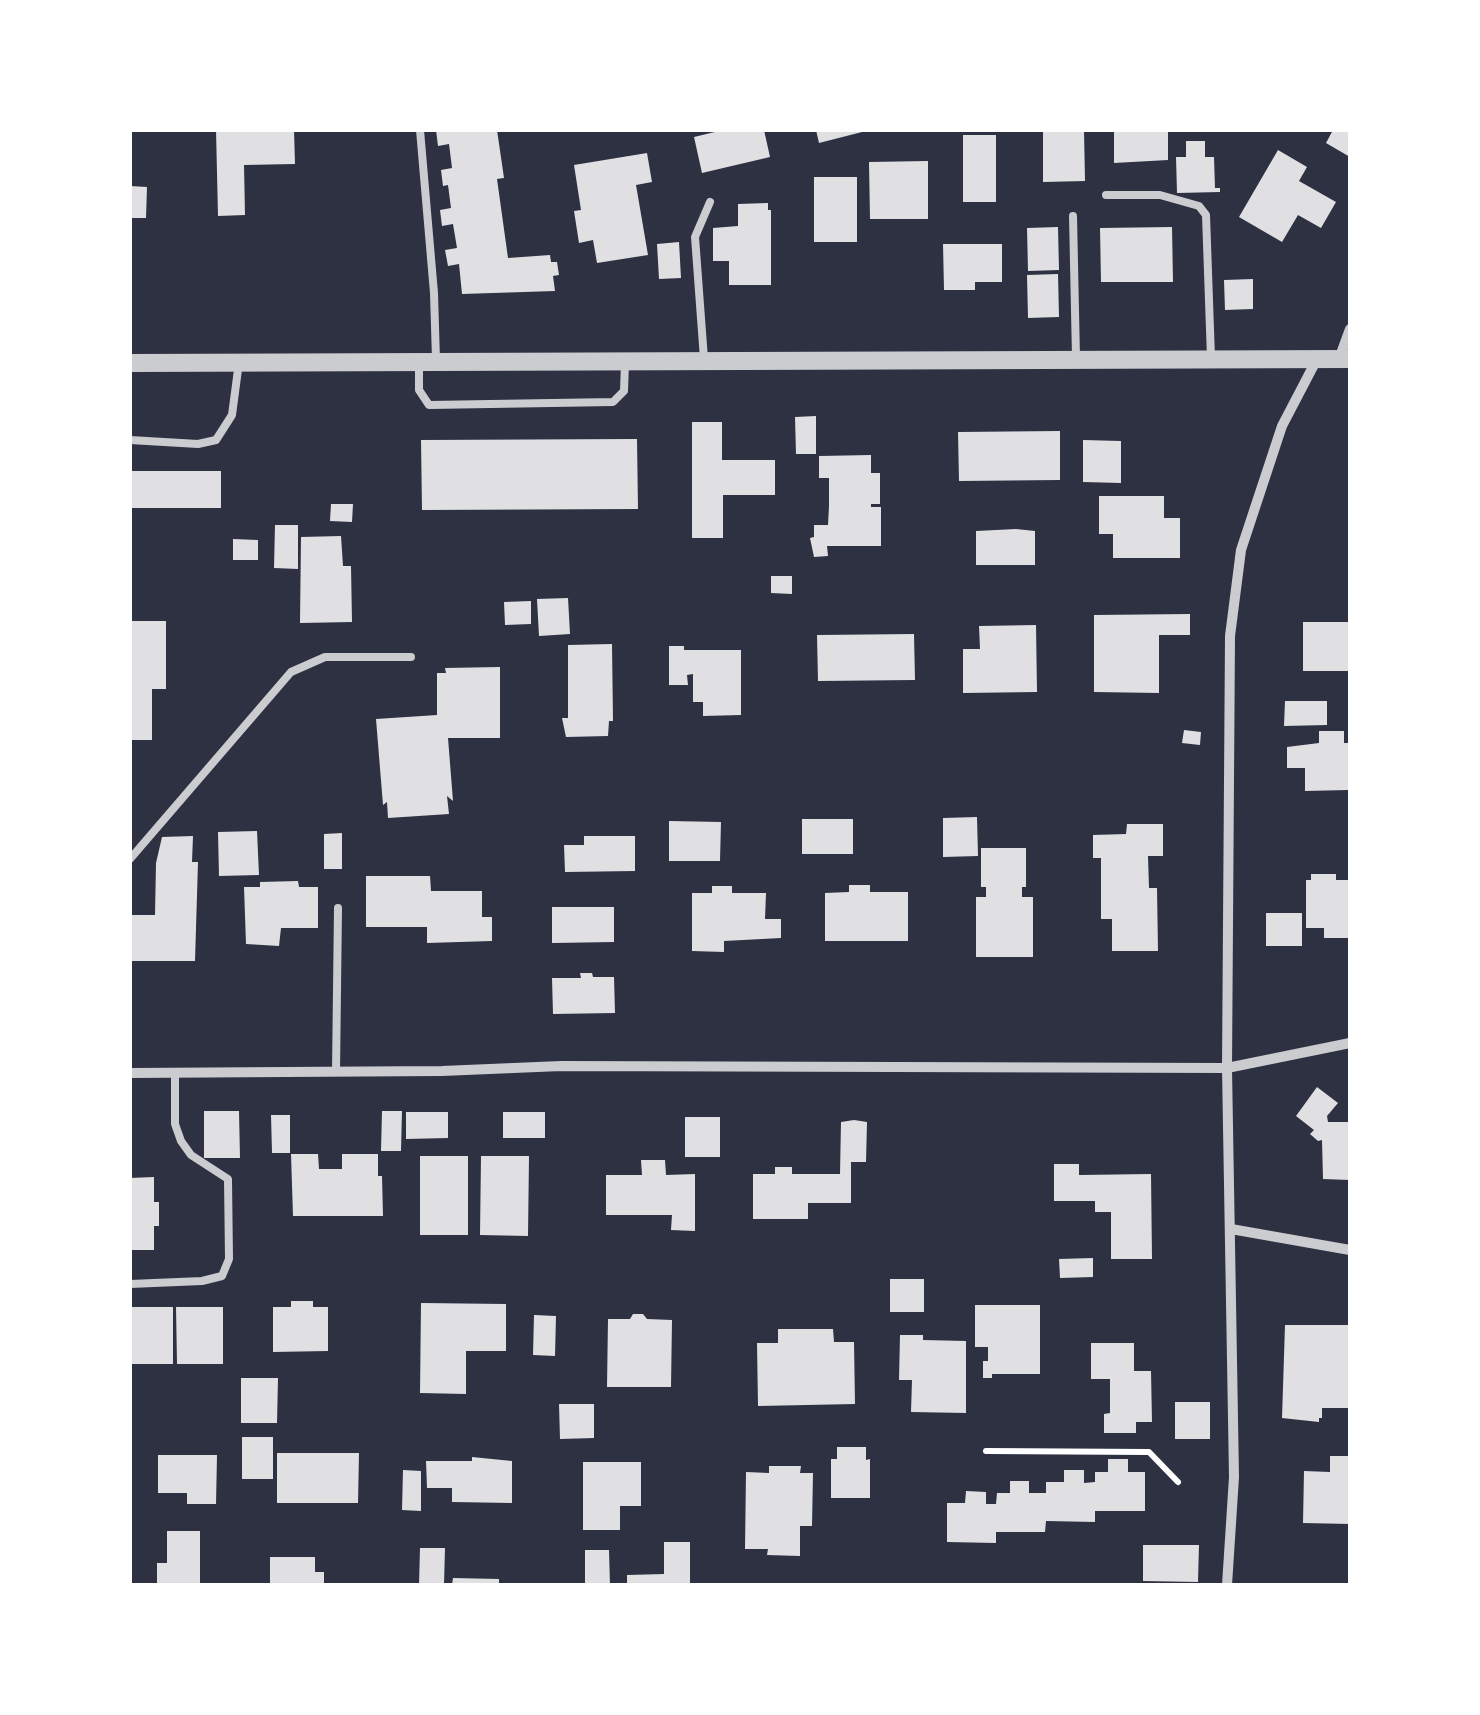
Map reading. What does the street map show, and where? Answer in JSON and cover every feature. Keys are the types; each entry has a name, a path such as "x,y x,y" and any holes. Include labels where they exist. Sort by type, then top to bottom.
{"street":[{"path":"130,363 1344,359 1350,329"},
{"path":"1227,1585 1234,1477 1227,1068 1229,710 1234,590 1241,550 1282,426 1317,359"},
{"path":"130,1072 561,1066 1227,1068 1350,1043"},
{"path":"1231,1229 1350,1250"}],"lane":[{"path":"420,130 434,293 427,360 419,390 429,405 612,402 624,391 625,359"},
{"path":"1106,195 1160,195 1199,206 1206,214 1211,358"},
{"path":"704,359 695,237 710,202"},
{"path":"1072,216 1076,358"},
{"path":"130,440 198,444 216,440 232,415 239,361"},
{"path":"130,859 291,672 325,657 411,657"},
{"path":"336,1072 338,908"},
{"path":"130,1284 202,1282 222,1276 229,1259 228,1179 191,1155 180,1141 175,1124 174,1072"}],"path":[{"path":"986,1451 1148,1452 1178,1482"}],"building":[{"path":"216,130 294,130 295,164 244,165 245,215 218,216"},
{"path":"436,130 497,130 504,178 497,179 508,258 550,255 551,262 557,262 559,275 553,276 555,291 462,294 459,264 448,266 445,250 457,248 453,224 442,226 440,210 451,208 441,170 452,168 449,144 438,146"},
{"path":"723,130 764,130 770,157 702,173 694,137"},
{"path":"816,130 866,130 866,131 819,143"},
{"path":"1043,130 1084,130 1085,181 1043,182"},
{"path":"1114,130 1168,130 1168,160 1114,163"},
{"path":"1333,130 1350,130 1350,157 1326,143"},
{"path":"963,135 996,135 996,202 963,202"},
{"path":"1186,141 1205,141 1205,157 1214,157 1215,188 1220,188 1220,192 1177,193 1176,157 1186,157"},
{"path":"1278,150 1307,167 1299,181 1336,202 1321,228 1298,215 1282,242 1239,217"},
{"path":"647,153 652,182 636,185 648,255 597,263 593,240 579,243 574,211 581,210 574,165"},
{"path":"928,161 928,219 870,219 869,162"},
{"path":"814,177 857,177 857,242 814,242"},
{"path":"130,186 147,187 146,218 130,218"},
{"path":"768,203 771,285 729,285 729,261 713,261 713,228 738,226 738,204"},
{"path":"1058,227 1059,270 1028,271 1027,228"},
{"path":"1172,227 1173,282 1101,282 1100,228"},
{"path":"679,242 681,278 659,279 657,244"},
{"path":"943,244 1002,244 1002,282 975,282 975,290 944,290"},
{"path":"1058,274 1059,317 1028,318 1027,275"},
{"path":"1253,279 1253,309 1225,310 1224,280"},
{"path":"816,416 816,454 796,454 795,417"},
{"path":"692,422 722,422 722,460 775,460 775,495 723,495 723,538 692,538"},
{"path":"1060,431 1060,480 959,481 958,432"},
{"path":"637,439 638,509 422,510 421,440"},
{"path":"1083,440 1121,441 1121,483 1083,482"},
{"path":"871,455 871,473 880,473 880,504 871,507 881,507 881,546 827,546 828,556 814,557 810,538 814,537 814,525 828,525 829,506 829,478 819,478 819,456"},
{"path":"130,471 221,471 221,508 130,508"},
{"path":"1099,496 1164,496 1164,518 1180,518 1180,558 1113,558 1113,534 1099,534"},
{"path":"331,504 353,504 352,522 330,521"},
{"path":"275,525 298,525 298,569 274,568"},
{"path":"976,531 1035,531 1035,565 976,565"},
{"path":"341,536 343,566 351,566 352,622 300,623 301,537"},
{"path":"233,539 258,540 258,560 233,560"},
{"path":"771,576 792,576 792,594 771,593"},
{"path":"568,598 570,634 539,636 537,599"},
{"path":"531,601 531,624 505,625 504,602"},
{"path":"1190,614 1190,635 1159,635 1159,693 1094,692 1094,615"},
{"path":"130,621 166,621 166,689 152,689 152,740 130,740"},
{"path":"1303,622 1350,622 1350,671 1303,671"},
{"path":"1036,625 1037,692 963,693 963,649 980,649 979,626"},
{"path":"914,634 915,680 818,681 817,635"},
{"path":"612,644 613,721 609,721 608,736 566,737 562,718 568,718 568,645"},
{"path":"669,646 684,646 684,650 741,650 741,715 703,716 703,702 693,702 693,674 687,675 688,685 669,685"},
{"path":"500,667 500,738 448,738 453,801 447,796 449,814 388,818 387,802 383,805 376,719 437,715 437,673 446,673 445,668"},
{"path":"1285,701 1327,701 1327,725 1284,726"},
{"path":"1184,730 1201,732 1200,745 1182,743"},
{"path":"1319,731 1344,731 1344,743 1348,743 1348,790 1305,791 1305,768 1287,768 1287,747 1319,743"},
{"path":"977,817 978,856 943,857 943,818"},
{"path":"802,819 853,819 853,854 802,854"},
{"path":"669,821 721,822 720,861 669,861"},
{"path":"1127,824 1163,824 1163,856 1148,856 1149,888 1157,888 1158,951 1112,951 1112,919 1101,919 1101,858 1093,858 1093,835 1126,834"},
{"path":"257,831 259,875 219,876 218,832"},
{"path":"342,833 342,869 324,869 324,834"},
{"path":"193,836 192,862 198,862 195,961 130,961 130,915 155,915 156,863 162,837"},
{"path":"584,836 635,836 635,871 565,872 564,845 584,845"},
{"path":"981,848 1026,848 1026,887 1022,887 1022,897 1033,897 1033,957 976,957 976,897 986,897 986,887 981,887"},
{"path":"1311,874 1336,874 1336,880 1350,880 1350,938 1324,938 1324,928 1306,928 1306,880 1311,880"},
{"path":"366,876 430,876 431,891 482,891 482,917 492,917 492,941 427,943 427,927 366,927"},
{"path":"298,881 299,887 318,887 318,928 281,928 279,946 246,944 244,887 260,887 260,882"},
{"path":"849,885 870,885 870,892 908,892 908,941 825,941 825,893 849,892"},
{"path":"712,886 732,886 732,893 766,893 765,919 781,919 781,938 724,941 724,952 692,951 692,893 712,893"},
{"path":"552,907 614,907 614,942 552,943"},
{"path":"1266,913 1302,913 1302,946 1266,946"},
{"path":"580,973 614,977 615,1013 553,1014 552,978 581,978"},
{"path":"1317,1087 1338,1103 1327,1116 1328,1122 1350,1122 1350,1180 1323,1179 1322,1140 1310,1134 1314,1130 1296,1116"},
{"path":"204,1111 239,1111 240,1158 204,1158"},
{"path":"382,1111 402,1111 401,1151 381,1151"},
{"path":"406,1112 448,1112 448,1138 406,1139"},
{"path":"503,1112 545,1112 545,1138 503,1138"},
{"path":"271,1115 290,1115 290,1153 272,1153"},
{"path":"685,1117 720,1117 720,1157 685,1157"},
{"path":"841,1122 867,1122 866,1162 851,1162 851,1203 808,1203 808,1219 753,1219 753,1174 775,1174 775,1167 792,1167 792,1174 840,1174"},
{"path":"291,1154 318,1154 319,1169 342,1169 342,1154 378,1154 383,1216 293,1216"},
{"path":"420,1156 468,1156 468,1235 420,1235"},
{"path":"481,1156 529,1156 528,1236 480,1235"},
{"path":"641,1160 665,1160 666,1175 695,1174 695,1231 671,1230 672,1215 606,1215 606,1175 642,1175"},
{"path":"1054,1164 1079,1164 1079,1175 1151,1174 1152,1259 1111,1259 1111,1212 1095,1212 1095,1201 1054,1201"},
{"path":"154,1177 159,1226 154,1226 154,1250 130,1250 130,1178"},
{"path":"1093,1258 1093,1277 1060,1278 1059,1259"},
{"path":"890,1279 924,1279 924,1312 890,1312"},
{"path":"291,1301 313,1301 313,1307 328,1307 328,1351 273,1352 273,1307 291,1307"},
{"path":"421,1303 506,1304 506,1351 466,1351 466,1394 420,1393"},
{"path":"975,1305 1040,1305 1040,1374 992,1374 992,1378 983,1378 988,1347 975,1347"},
{"path":"130,1307 173,1307 173,1364 130,1364"},
{"path":"176,1307 223,1307 223,1364 177,1364"},
{"path":"633,1314 672,1320 671,1387 607,1387 608,1319 630,1319"},
{"path":"534,1315 556,1316 555,1356 533,1355"},
{"path":"1285,1325 1350,1325 1350,1408 1322,1408 1319,1422 1282,1418"},
{"path":"778,1329 833,1329 834,1342 854,1342 855,1404 758,1406 757,1343 778,1343"},
{"path":"900,1335 966,1341 966,1413 911,1412 912,1380 899,1380"},
{"path":"1091,1343 1134,1343 1134,1371 1151,1371 1152,1422 1136,1422 1136,1433 1104,1433 1104,1414 1110,1413 1110,1379 1091,1379"},
{"path":"241,1378 278,1378 277,1423 241,1423"},
{"path":"1175,1402 1210,1402 1210,1439 1175,1439"},
{"path":"559,1404 594,1404 594,1438 560,1439"},
{"path":"242,1437 273,1437 273,1479 242,1479"},
{"path":"837,1447 866,1447 866,1460 870,1459 870,1498 831,1498 831,1459 837,1459"},
{"path":"277,1453 359,1453 358,1503 277,1503"},
{"path":"158,1455 217,1455 216,1504 187,1504 187,1493 158,1493"},
{"path":"1330,1456 1350,1456 1350,1524 1303,1523 1304,1471 1330,1472"},
{"path":"472,1457 512,1461 512,1503 452,1502 452,1488 427,1488 426,1461 472,1461"},
{"path":"1108,1459 1128,1459 1128,1472 1145,1472 1145,1511 1095,1511 1095,1522 1046,1521 1045,1532 996,1532 996,1543 947,1542 947,1503 965,1503 966,1491 986,1492 986,1504 996,1504 997,1493 1010,1493 1010,1481 1029,1481 1029,1493 1046,1493 1046,1482 1064,1482 1064,1470 1084,1470 1084,1483 1095,1482 1095,1472 1108,1472"},
{"path":"583,1462 641,1462 641,1506 620,1506 620,1530 583,1530"},
{"path":"769,1466 801,1466 800,1473 813,1473 812,1526 800,1526 800,1556 767,1555 768,1549 745,1549 746,1472 769,1473"},
{"path":"403,1470 421,1471 421,1511 402,1510"},
{"path":"167,1531 200,1531 200,1585 157,1585 157,1563 167,1563"},
{"path":"664,1542 690,1542 690,1585 627,1585 627,1575 664,1574"},
{"path":"1143,1545 1199,1545 1198,1582 1143,1581"},
{"path":"420,1548 445,1548 444,1585 419,1585"},
{"path":"585,1550 609,1550 610,1585 585,1585"},
{"path":"270,1557 315,1557 315,1572 324,1572 324,1585 270,1585"},
{"path":"453,1578 499,1579 499,1585 452,1585"}]}
